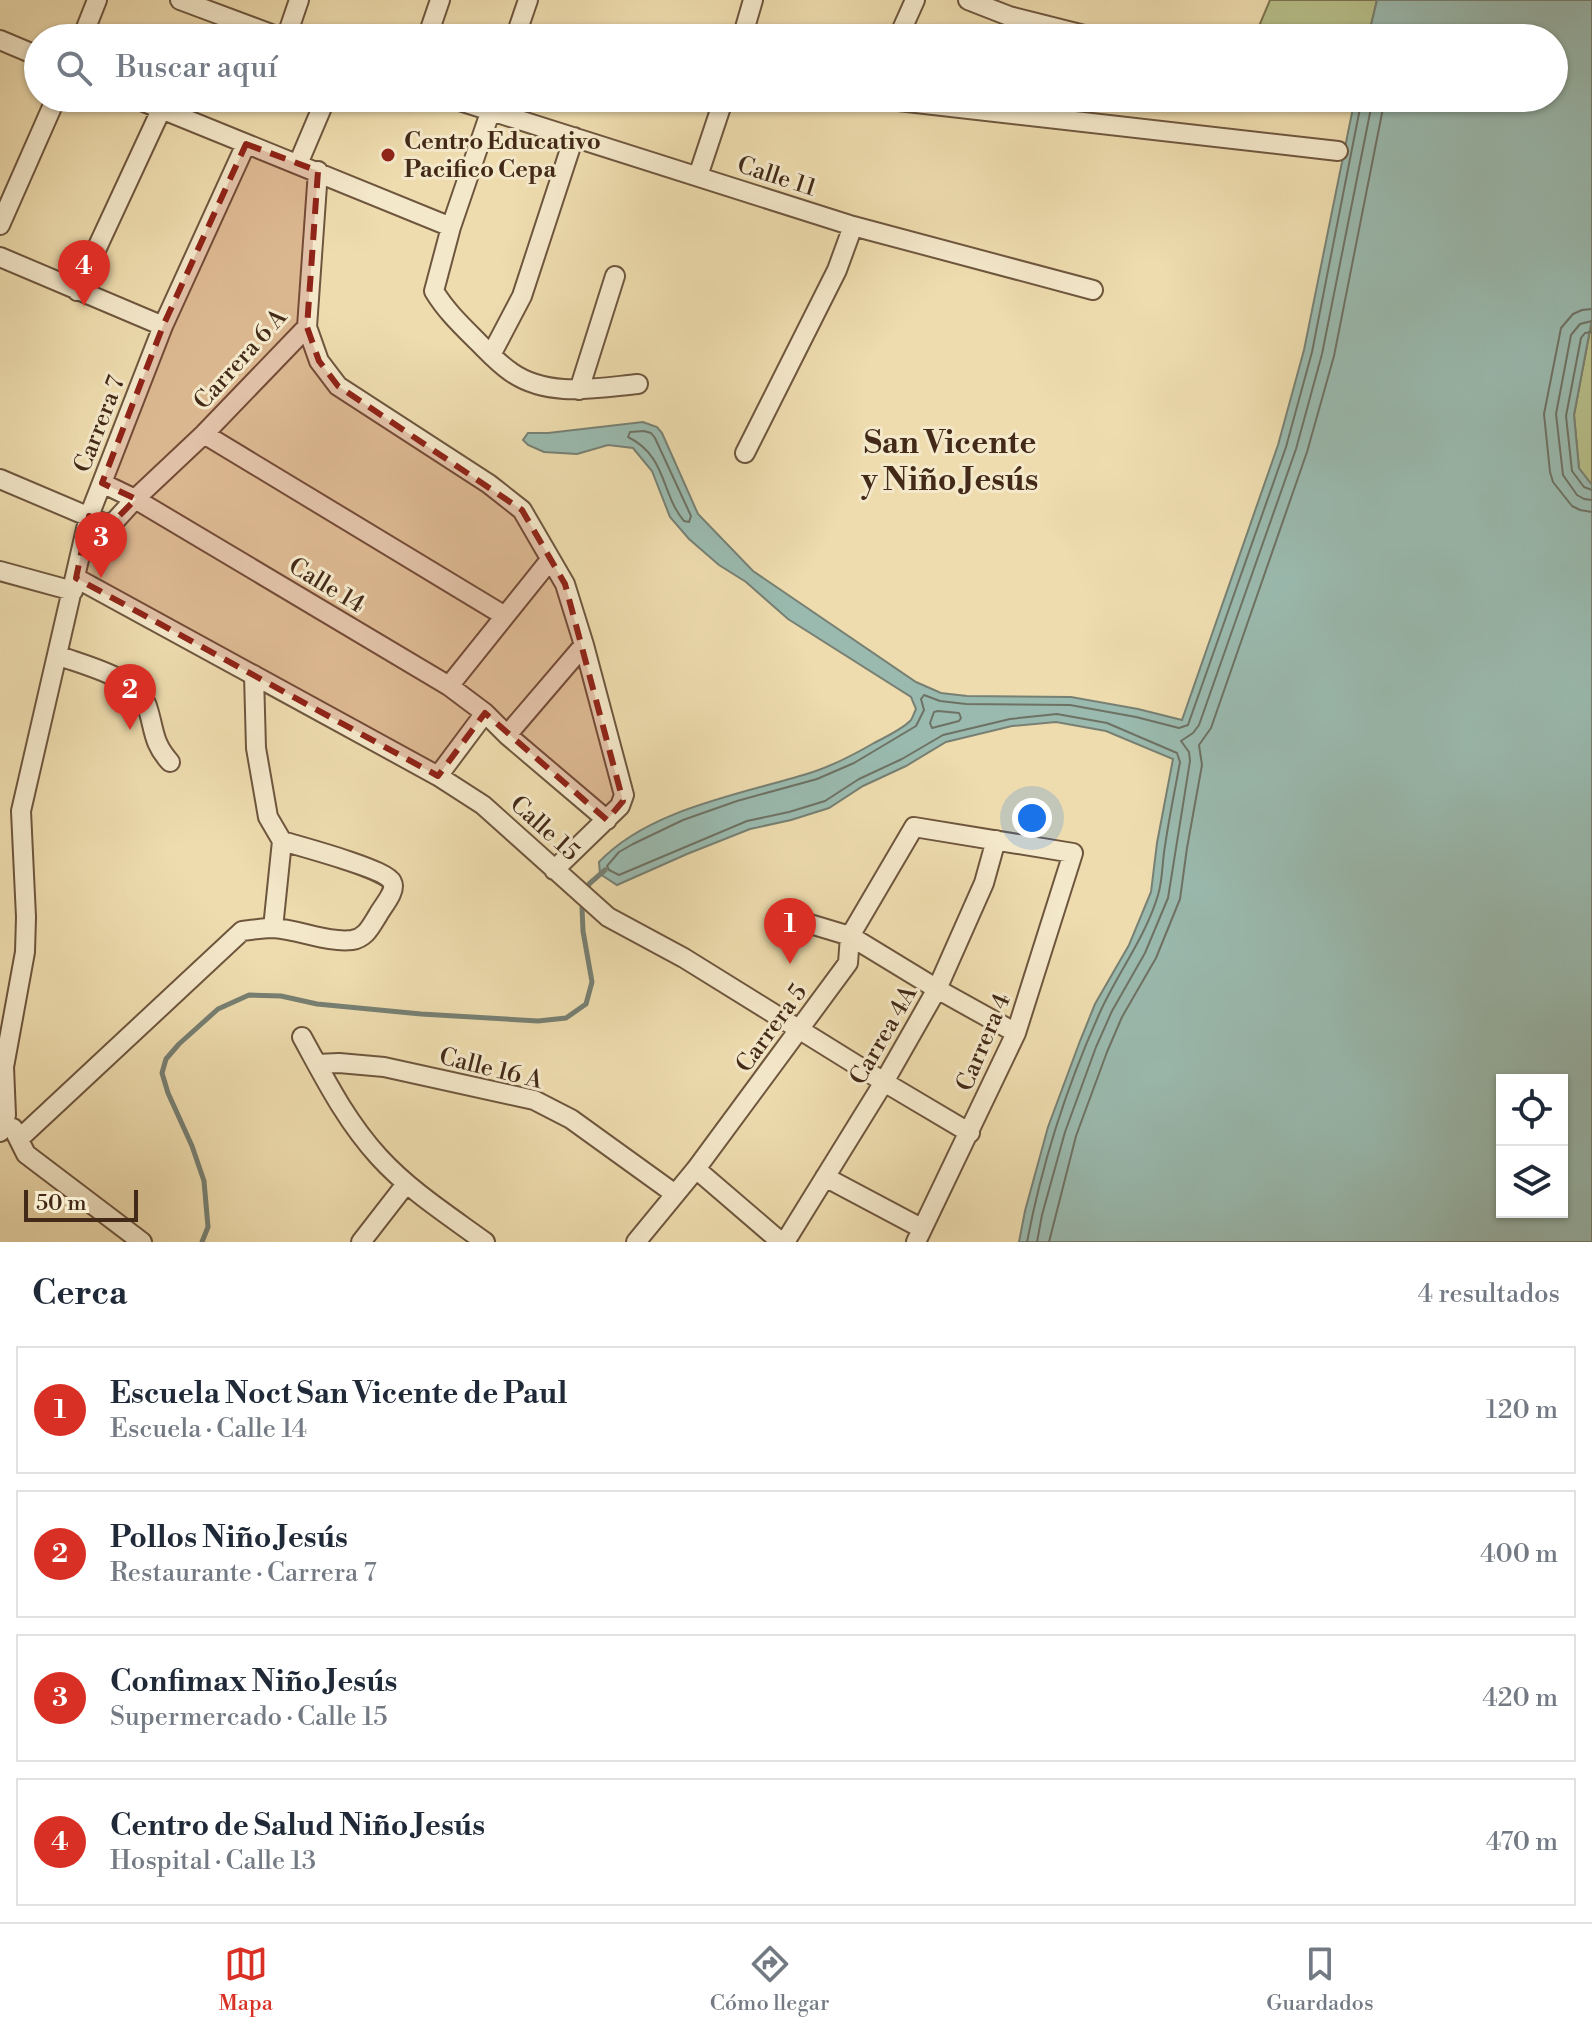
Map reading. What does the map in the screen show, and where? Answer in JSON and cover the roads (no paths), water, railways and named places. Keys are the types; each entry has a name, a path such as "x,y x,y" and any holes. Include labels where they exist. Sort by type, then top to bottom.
{"street":[{"path":"88,24 97,0"},
{"path":"180,0 246,24"},
{"path":"290,24 299,0"},
{"path":"432,24 440,0"},
{"path":"520,24 528,0"},
{"path":"746,24 753,0"},
{"path":"904,24 915,0"},
{"path":"968,0 1041,24"},
{"path":"0,40 24,50"},
{"path":"0,225 50,112"},
{"path":"77,291 160,112"},
{"path":"166,112 451,227"},
{"path":"298,164 320,112"},
{"path":"490,112 451,227 434,291 453,317 491,355 512,373 537,385 579,390 638,384"},
{"name":"Calle 11","path":"510,112 574,137 853,226 1093,290"},
{"path":"698,176 719,112"},
{"path":"995,112 1338,151"},
{"path":"491,355 522,296 574,137"},
{"name":"Carrera 7","path":"3,1124 4,1067 25,952 26,902 21,811 89,516 163,326 246,144"},
{"name":"Carrera 6 A","path":"135,499 204,434 307,327 318,171"},
{"path":"745,453 837,270 853,226"},
{"path":"0,257 163,326"},
{"path":"579,390 615,276"},
{"path":"307,327 319,361 338,386 489,484 522,510 565,584 624,795 620,806 561,876"},
{"path":"204,434 505,616"},
{"path":"0,479 103,523 110,523 135,499"},
{"name":"Calle 14","path":"102,483 135,499 449,686 485,713 607,820"},
{"path":"449,686 550,560"},
{"name":"Calle 15","path":"0,571 74,584 254,675 438,776 483,805 608,917 684,958 970,1133"},
{"path":"507,735 584,645"},
{"path":"57,655 124,681 140,693 146,703 156,744 170,762"},
{"path":"254,675 256,748 268,817 282,841 273,928"},
{"path":"438,776 485,713"},
{"name":"Carrera 5","path":"642,1235 696,1169 848,963 850,936 914,827 996,840"},
{"name":"Carrera 4","path":"918,1235 1016,1033 1073,853 996,840"},
{"name":"Carrea 4A","path":"783,1242 884,1082 937,989 984,883 996,840"},
{"path":"19,1139 242,931 273,928 344,940 359,938 368,931 393,887 392,882 383,875 330,855 282,841"},
{"path":"790,918 850,936 1016,1033"},
{"path":"302,1037 334,1097 365,1141 406,1184 485,1242"},
{"name":"Calle 16 A","path":"317,1064 384,1067 534,1100 571,1119 675,1194"},
{"path":"3,1124 19,1139 26,1154 142,1242"},
{"path":"696,1169 783,1242"},
{"path":"825,1177 918,1235"},
{"path":"361,1242 406,1184"},
{"path":"642,1235 663,1242"}],"water":[{"path":"1377,0 1592,0 1592,319 1574,415 1579,468 1592,485 1592,1242 1019,1242 1048,1127 1080,1041 1095,1004 1129,945 1151,892 1173,759 1106,731 1056,722 1012,726 946,742 906,766 863,786 829,808 750,829 617,885 600,874 599,862 644,828 699,805 837,763 904,726 916,709 911,697 788,619 689,539 670,517 652,471 633,448 608,445 577,454 544,452 523,440 528,433 643,422 657,427 698,514 753,571 916,682 941,693 1071,697 1182,720 1278,445 1304,350 1352,112 1568,112 1568,24 1371,24"}],"waterway":[{"path":"587,892 589,884 605,870"},
{"path":"202,1242 208,1227 204,1181 162,1073 166,1059 179,1044 218,1009 249,995 281,996 317,1004 421,1014 538,1021 566,1018 586,1004 592,982 583,931 584,902"}],"place":[{"name":"Centro Educativo Pacifico Cepa","path":"388,155"},
{"name":"Centro de Salud Niño Jesús","path":"84,306"},
{"name":"Confimax Niño Jesús","path":"101,578"},
{"name":"Pollos Niño Jesús","path":"130,730"},
{"name":"Escuela Noct San Vicente de Paul","path":"790,964"}],"district":[{"name":"San Vicente y Niño Jesús","path":"950,460"}]}
